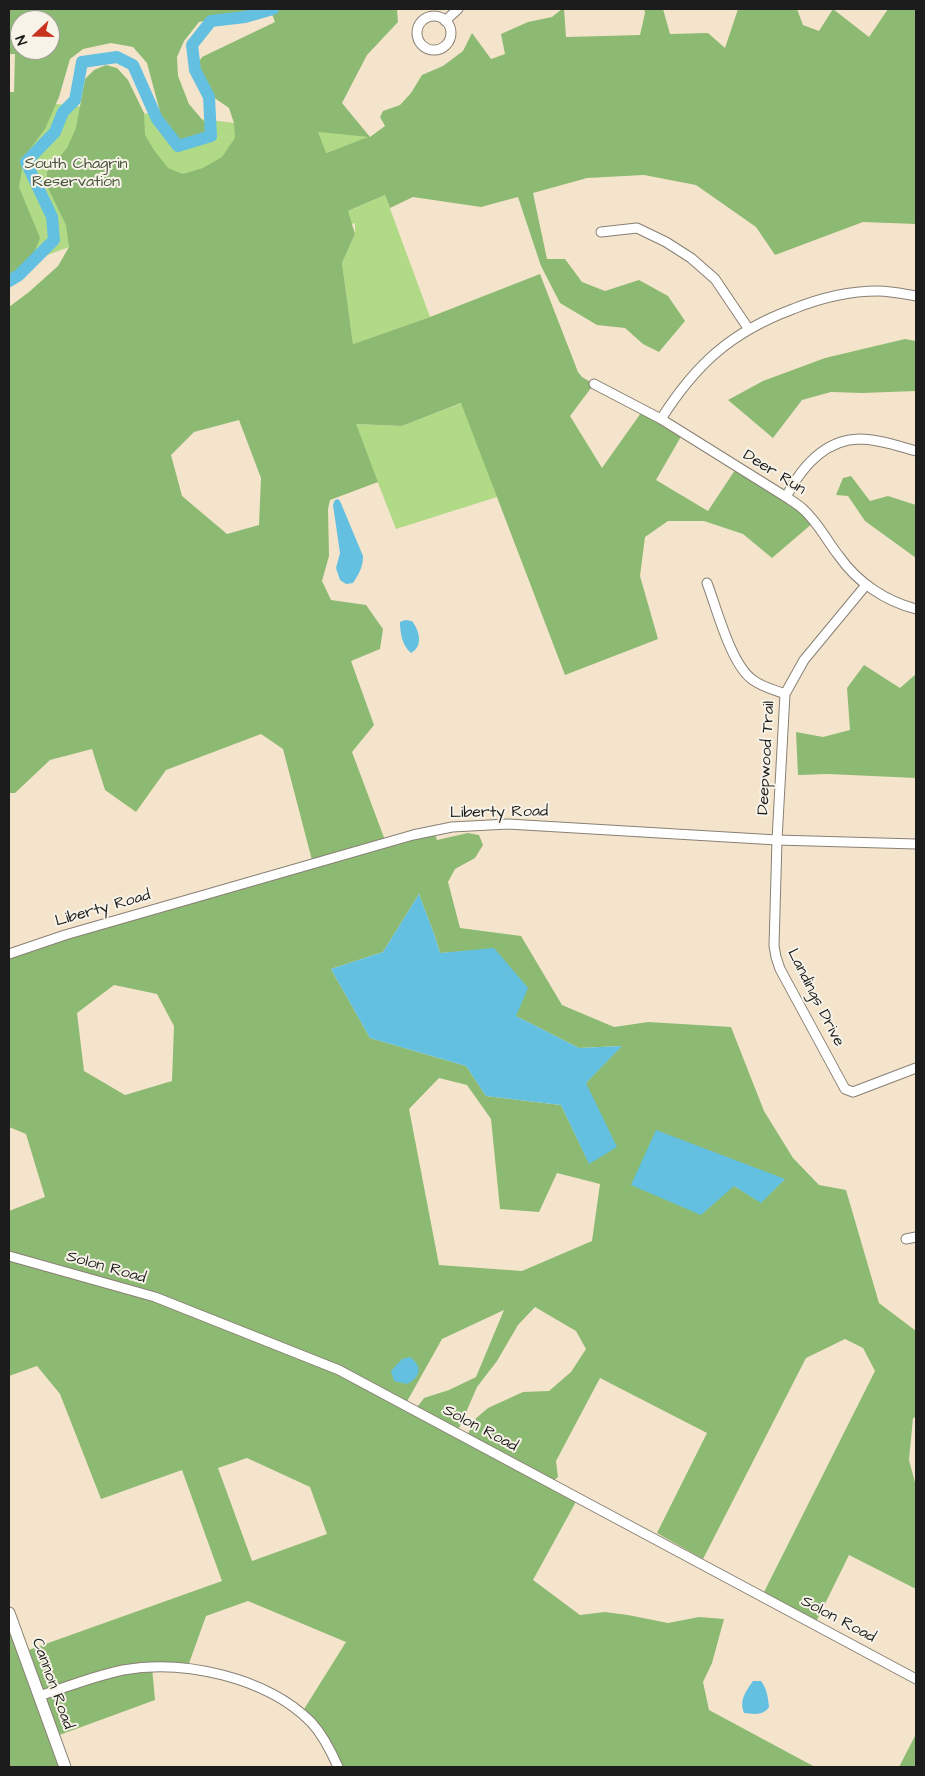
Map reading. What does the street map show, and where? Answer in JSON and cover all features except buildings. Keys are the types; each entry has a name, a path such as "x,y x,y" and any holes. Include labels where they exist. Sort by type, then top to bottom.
{"main road":[{"name":"Cannon Road","path":"9,1613 65,1767"}],"street":[{"path":"446,21 458,9"},
{"path":"601,232 637,228 683,252 715,279 748,328"},
{"path":"661,420 680,390 698,369 718,350 748,328 813,301 844,294 879,291 916,296"},
{"name":"Deer Run","path":"594,384 661,420 786,496 821,529 838,556 866,586 904,606 916,609"},
{"path":"786,496 798,474 813,458 841,443 858,439 881,442 916,451"},
{"path":"708,583 736,660 744,672 754,681 785,694"},
{"name":"Deepwood Trail","path":"777,840 785,694 804,660 866,586"},
{"name":"Liberty Road","path":"9,954 84,930 413,835 452,827 508,824 777,840 916,844"},
{"name":"Landings Drive","path":"777,840 774,946 776,956 780,969 845,1090 853,1092 916,1068"},
{"path":"906,1239 916,1237"},
{"name":"Solon Road","path":"9,1256 155,1297 339,1370 916,1679"},
{"path":"39,1696 95,1677 123,1670 152,1666 204,1670 251,1684 290,1704 311,1722 328,1744 338,1767"}],"green space":[{"path":"9,9 255,9 199,22 184,41 177,57 178,76 189,104 205,123 207,132 205,140 182,149 172,145 164,133 147,63 133,47 111,43 83,49 70,59 59,97 45,129 24,157 19,187 40,238 34,253 9,289 9,92 14,92 15,60 60,60 60,10 10,10 10,54"},
{"path":"270,9 397,9 398,22 367,55 342,103 370,137 385,126 380,117 383,111 400,105 411,93 422,75 443,66 463,51 472,33 491,59 505,54 501,34 528,22 552,17 562,9 564,9 566,37 640,35 645,13 644,9 663,9 670,34 708,33 725,48 738,9 797,9 803,25 819,31 833,9 869,37 888,9 916,9 916,224 863,222 775,255 756,227 696,185 644,175 587,178 533,193 547,259 565,259 582,282 605,291 639,280 668,296 685,321 659,352 643,344 625,328 597,325 560,303 541,266 518,197 481,207 413,197 390,208 385,195 348,211 355,234 342,263 353,344 430,317 540,274 578,372 582,377 594,384 570,416 602,468 643,410 683,433 656,480 708,511 737,467 763,483 814,522 772,558 743,534 704,521 668,521 645,537 640,576 658,639 565,675 461,403 402,426 356,424 378,482 330,500 328,509 329,556 322,581 331,600 366,605 383,629 380,649 351,661 374,725 352,752 386,843 434,831 437,840 468,833 479,835 483,845 475,858 455,869 448,882 460,928 521,936 562,1005 614,1027 648,1022 731,1027 764,1111 793,1158 819,1185 846,1190 879,1303 916,1331 916,1417 913,1418 909,1460 916,1486 916,1589 849,1555 815,1624 762,1596 875,1371 863,1348 845,1339 806,1358 703,1559 657,1533 707,1433 600,1378 556,1461 558,1477 551,1483 578,1498 533,1580 580,1615 605,1612 668,1623 699,1617 724,1619 712,1663 703,1682 709,1710 815,1767 338,1767 328,1744 301,1714 346,1642 248,1601 206,1616 187,1669 152,1667 155,1700 54,1737 65,1767 9,1767 9,1613 23,1652 222,1581 182,1470 101,1499 60,1394 37,1366 9,1376 9,1211 45,1197 26,1134 9,1127 9,954 313,864 283,749 261,734 166,770 136,812 105,790 92,749 50,760 15,793 9,793 9,307 58,266 69,247 66,225 47,186 47,172 67,148 76,128 85,79 94,70 106,65 117,68 128,80 144,113 145,135 168,168 183,174 203,168 222,157 235,138 234,123 229,108 200,88 196,80 196,66 202,57 275,22","holes":["318,132 368,137 326,153","239,420 261,478 259,525 227,534 182,496 171,455 194,432","419,894 440,953 494,949 516,1016 579,1048 621,1046 586,1083 589,1163 561,1105 486,1096 466,1066 370,1038 331,969 383,952","114,985 157,994 174,1026 172,1081 125,1095 84,1071 77,1013","439,1078 467,1085 491,1119 500,1209 539,1212 557,1173 600,1184 592,1241 522,1271 439,1265 409,1109","785,1179 761,1202 734,1186","535,1307 576,1331 586,1349 571,1372 549,1391 523,1392 488,1408 475,1419 466,1438 457,1433 477,1387 497,1361 518,1325","504,1310 476,1377 449,1390 424,1398 415,1410 405,1405 442,1339","247,1458 310,1487 327,1534 252,1561 218,1468"]},
{"name":"South Chagrin Reservation","path":"9,99 369,137 127,226 351,210 385,195 430,317 353,344 342,263 355,234 355,223 319,235 97,237 9,269"},
{"path":"905,339 916,341 916,391 831,392 802,400 773,438 728,400 763,381 825,358"},
{"path":"462,403 497,497 396,529 355,424 402,426"},
{"path":"851,476 870,501 888,496 916,505 916,558 865,521 848,496 836,495 843,478"},
{"path":"864,665 900,688 916,674 916,778 828,774 798,775 796,732 823,737 850,730 847,688"},
{"path":"916,1734 916,1767 899,1767"}],"water":[{"path":"338,499 363,556 357,577 353,583 346,584 340,580 336,568 340,553 333,505 335,500"},
{"path":"405,620 412,621 417,629 419,638 418,646 411,653 405,647 401,634 400,622"},
{"path":"419,894 440,953 494,948 528,988 516,1016 579,1048 622,1046 586,1083 617,1147 589,1164 561,1105 486,1096 466,1066 370,1038 331,969 383,952"},
{"path":"656,1130 785,1179 761,1203 734,1186 701,1215 631,1185"},
{"path":"410,1357 417,1364 418,1375 407,1384 394,1381 391,1371 402,1359"},
{"path":"753,1681 761,1681 763,1684 767,1693 769,1707 761,1713 744,1713 743,1700"}],"waterway":[{"path":"9,281 19,275 54,240 52,217 26,162 55,132 63,112 75,100 82,62 117,57 133,65 157,119 178,146 211,136 209,97 195,70 192,45 211,21 245,17 273,9"}]}
